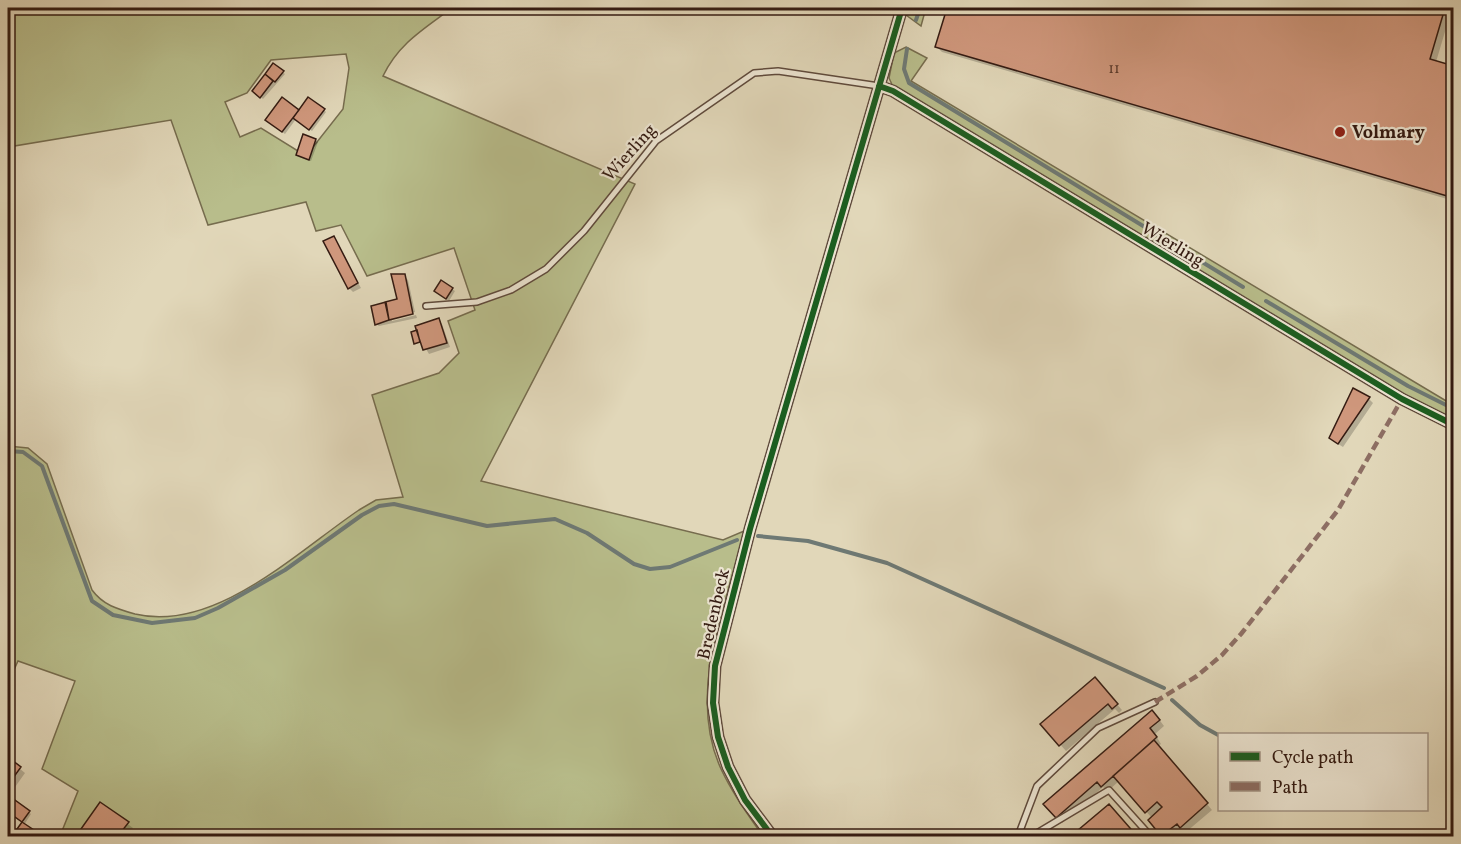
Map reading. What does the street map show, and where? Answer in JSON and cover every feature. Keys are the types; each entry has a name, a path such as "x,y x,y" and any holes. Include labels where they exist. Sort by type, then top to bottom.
{"street":[{"path":"879,86 902,8"},
{"name":"Wierling","path":"879,86 903,97 1402,399 1454,425"},
{"name":"Bredenbeck","path":"772,837 745,800 728,767 718,737 713,703 715,666 721,634 750,529 879,86"}],"lane":[{"name":"Wierling","path":"426,306 477,302 512,290 546,269 584,231 656,141 754,74 778,71 879,86"},
{"path":"1018,837 1037,786 1098,728 1155,702"},
{"path":"1032,837 1109,790 1146,831"}],"green space":[{"path":"8,8 452,8 404,46 389,64 383,76 635,184 481,481 723,540 744,531 713,651 708,682 707,712 712,742 722,771 758,829 755,836 60,836 78,791 42,769 75,681 18,661 8,683 8,446 28,448 47,464 92,590 101,599 116,608 135,614 165,617 195,612 225,600 254,584 376,500 403,497 372,395 439,373 459,353 448,321 475,310 454,248 367,276 341,225 316,231 306,202 208,225 171,120 8,147","holes":["346,54 349,68 343,109 306,156 261,128 240,137 225,102 247,93 271,60"]},
{"path":"908,8 926,8 921,26 906,15"},
{"path":"906,47 927,58 911,81 1453,405 1453,423 1402,398 894,89 889,78 894,53"}],"building":[{"name":"Volmary","path":"947,8 1445,8 1430,59 1454,66 1454,198 935,47"},
{"path":"273,63 284,71 275,82 265,74"},
{"path":"265,74 273,81 260,98 252,91"},
{"path":"282,97 299,110 282,132 265,120"},
{"path":"308,97 325,109 309,130 293,118"},
{"path":"303,134 316,139 309,160 296,155"},
{"path":"334,236 358,283 348,289 323,241"},
{"path":"391,274 405,274 413,314 389,320 385,302 397,299"},
{"path":"441,280 453,288 446,299 434,291"},
{"path":"386,302 389,320 375,325 371,306"},
{"path":"439,318 447,343 423,350 415,326"},
{"path":"417,330 420,342 414,344 411,332"},
{"path":"1353,388 1370,397 1338,444 1329,438"},
{"path":"1095,677 1118,704 1112,709 1108,704 1059,746 1040,724"},
{"path":"1152,710 1160,720 1150,728 1157,737 1101,787 1097,782 1056,818 1043,804"},
{"path":"1154,740 1208,803 1180,828 1177,824 1161,836 1148,820 1162,807 1157,802 1145,813 1113,776"},
{"path":"8,757 21,767 8,785"},
{"path":"8,795 30,811 22,822 8,812"},
{"path":"100,802 129,822 118,836 76,836"},
{"path":"1109,804 1137,836 1071,836"},
{"path":"22,822 43,836 12,836"}],"waterway":[{"path":"916,20 920,8"},
{"path":"907,49 904,69 909,83 1243,287"},
{"path":"1266,301 1408,386 1454,409"},
{"path":"8,451 23,452 42,466 92,601 113,615 152,623 195,618 218,608 285,570 362,515 379,506 394,504 487,526 555,519 587,533 634,564 650,569 670,567 737,540"},
{"path":"758,536 808,541 887,563 1164,688"},
{"path":"1172,700 1200,725 1218,735"}],"marked path":[{"path":"1155,702 1197,676 1222,655 1241,634 1338,510 1402,399"}],"cycle path":[{"path":"772,836 745,800 728,767 718,737 713,703 715,666 750,529 902,8"},
{"path":"879,86 893,91 1402,399 1454,425"}],"place":[{"name":"Volmary","path":"1340,132"}]}
